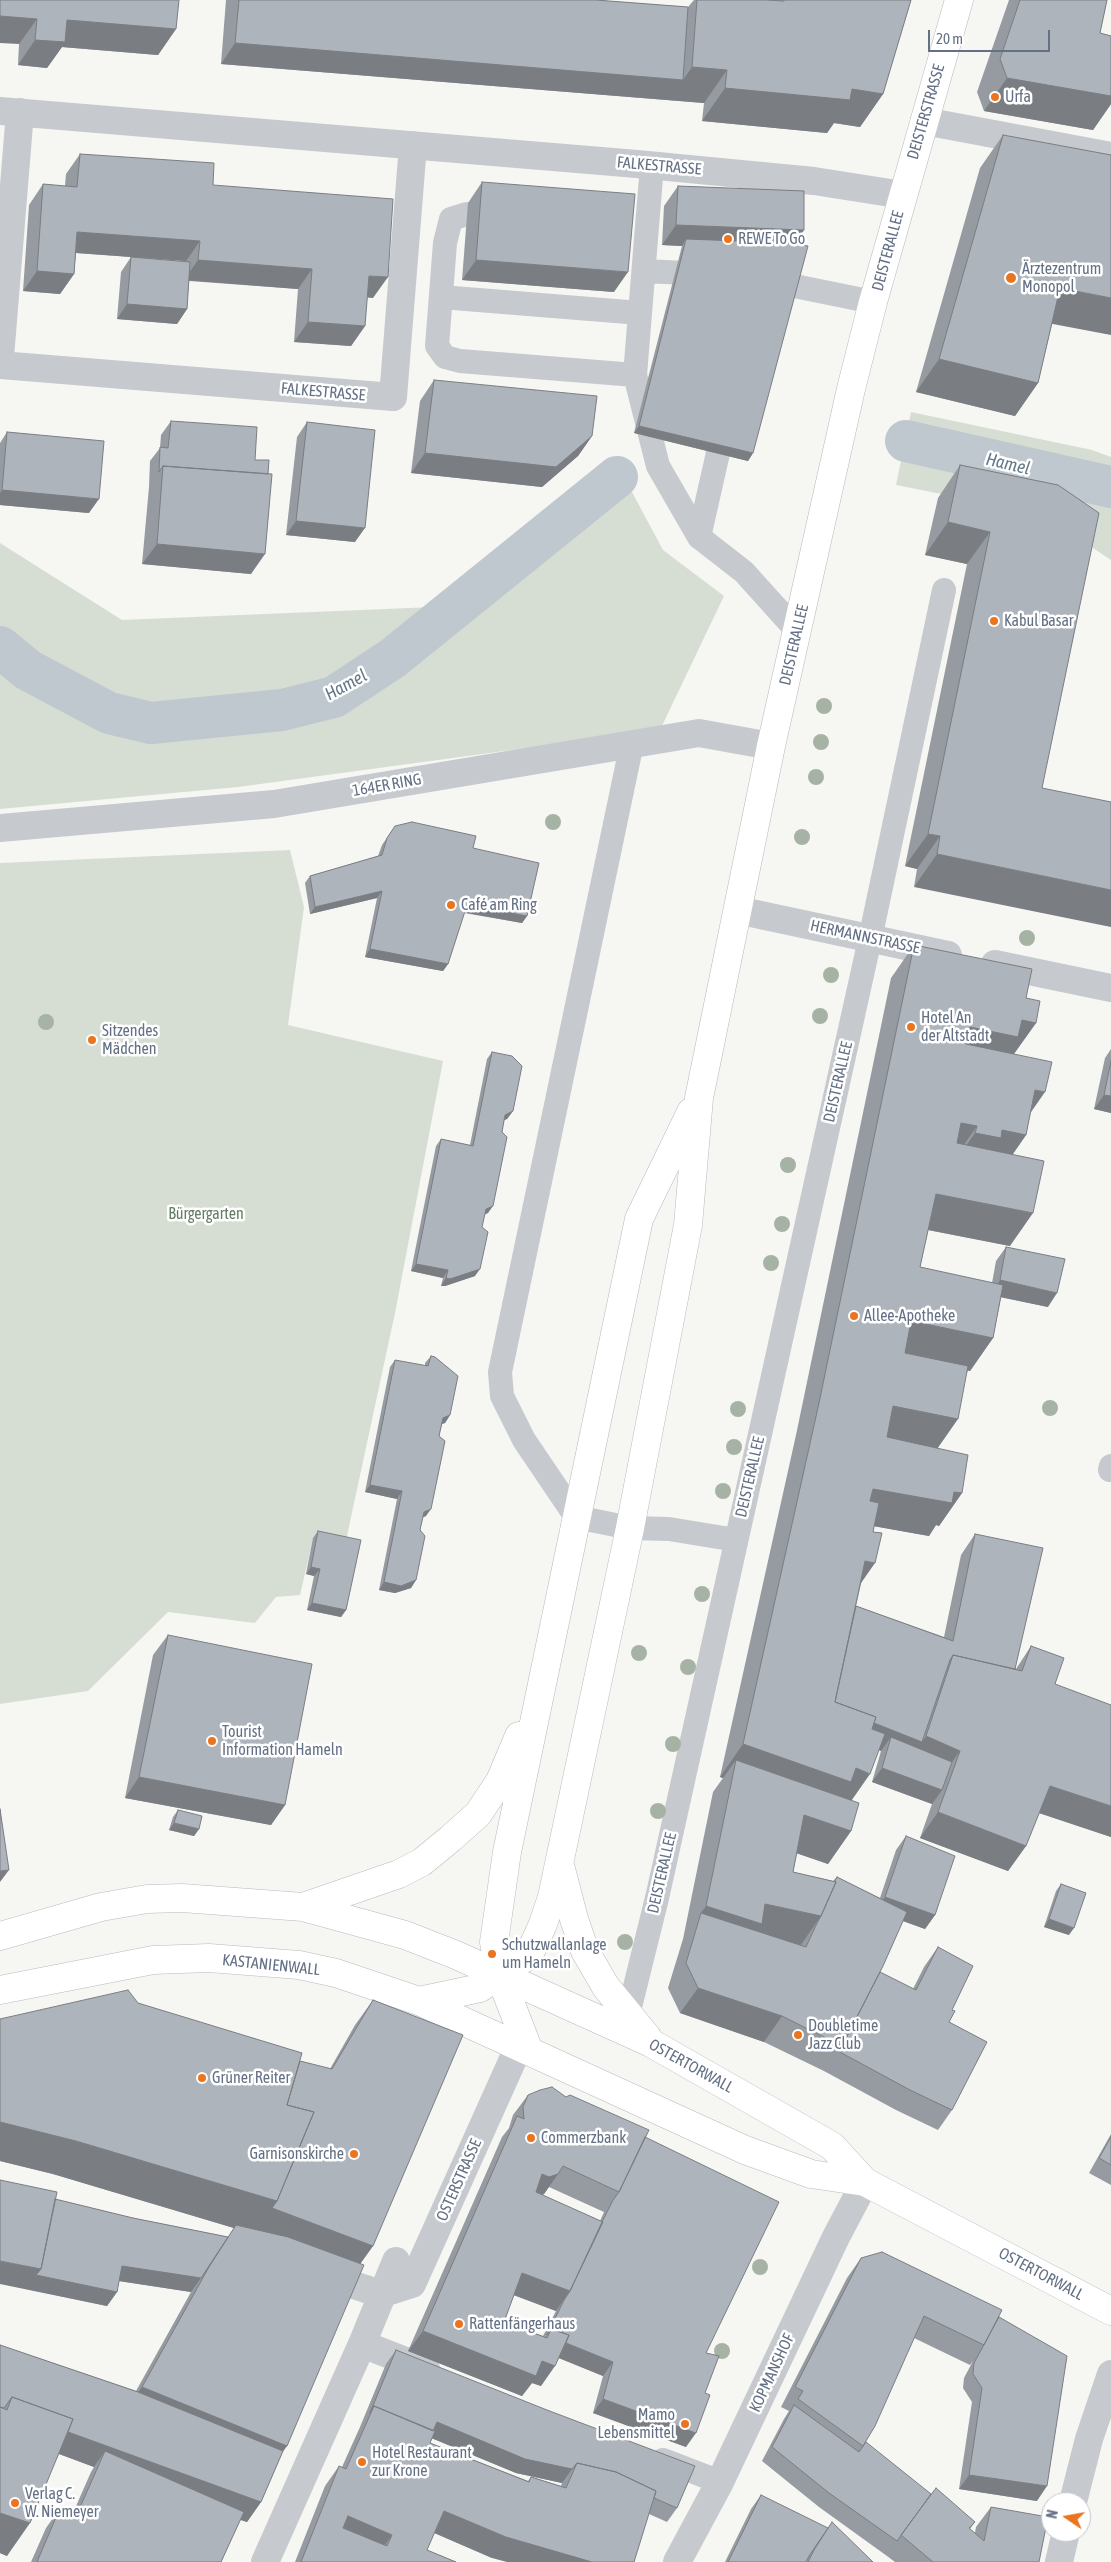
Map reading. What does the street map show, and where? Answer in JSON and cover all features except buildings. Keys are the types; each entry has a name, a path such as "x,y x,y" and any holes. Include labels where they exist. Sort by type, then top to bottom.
{"main road":[{"name":"DEISTERSTRASSE","path":"903,194 959,0"},
{"name":"DEISTERALLEE","path":"419,2001 480,1988 529,1955 543,1924 560,1865 630,1528 688,1225 699,1098 737,910 835,456 873,302 903,194"},
{"name":"DEISTERALLEE","path":"524,2049 500,1976 494,1942 507,1852 639,1219 699,1098"},
{"path":"303,1907 399,1874 422,1862 478,1814 500,1781 544,1677"},
{"path":"560,1865 574,1919 585,1951 606,1987 651,2042"},
{"path":"0,1936 101,1907 147,1899 182,1898 303,1907 405,1935 500,1976"},
{"name":"KASTANIENWALL","path":"0,1990 153,1960 209,1958 299,1966 336,1973 419,2001 524,2049"},
{"name":"OSTERTORWALL","path":"500,1976 651,2042 832,2146 865,2182"},
{"name":"OSTERTORWALL","path":"524,2049 745,2150 811,2174 865,2182 1111,2311"}],"street":[{"name":"FALKESTRASSE","path":"0,357 10,112 652,165 814,181 903,194"},
{"path":"924,121 1111,156"},
{"name":"FALKESTRASSE","path":"0,365 394,397 413,144"},
{"name":"164ER RING","path":"0,828 274,804 699,733 771,746"},
{"name":"HERMANNSTRASSE","path":"737,910 1111,988"},
{"name":"OSTERSTRASSE","path":"381,2294 412,2284 524,2049"},
{"name":"KOPMANSHOF","path":"677,2562 720,2482 832,2245 865,2182"},
{"path":"264,2562 362,2344 396,2261"},
{"path":"297,2266 381,2294"},
{"path":"362,2344 453,2380"},
{"path":"1076,2492 1089,2439 1111,2374"},
{"path":"1059,2562 1064,2542"}],"lane":[{"path":"652,165 638,226 644,271 640,313 626,375 658,466 699,537 744,572 798,632"},
{"path":"467,214 451,219 444,243 437,346 445,357 470,362 626,375"},
{"path":"644,271 702,284 748,283 873,302"},
{"path":"441,297 640,313"},
{"path":"699,537 730,403"},
{"path":"658,466 670,418"},
{"name":"DEISTERALLEE","path":"628,2015 657,1898 870,939 944,590"},
{"path":"632,743 500,1372 502,1396 524,1440 576,1517 630,1528 669,1529 736,1540"},
{"path":"646,2454 720,2482"}],"green space":[{"path":"911,412 1092,450 1111,457 1111,560 1042,514 896,485"},
{"path":"618,466 663,550 724,596 660,730 238,787 0,809 0,543 122,620 433,607"},
{"name":"Bürgergarten","path":"290,850 304,907 288,1025 443,1061 395,1313 345,1545 313,1539 300,1595 276,1597 255,1623 168,1612 88,1691 0,1704 0,863"}],"waterway":[{"name":"Hamel","path":"906,441 1111,487"},
{"name":"Hamel","path":"0,647 28,670 109,713 151,723 282,710 334,697 393,658 617,477"}],"place":[{"name":"Urfa","path":"995,97"},
{"name":"REWE To Go","path":"728,239"},
{"name":"Ärztezentrum Monopol","path":"1011,278"},
{"name":"Kabul Basar","path":"994,621"},
{"name":"Café am Ring","path":"451,905"},
{"name":"Hotel An der Altstadt","path":"911,1027"},
{"name":"Sitzendes Mädchen","path":"92,1040"},
{"name":"Allee-Apotheke","path":"854,1316"},
{"name":"Tourist Information Hameln","path":"212,1741"},
{"name":"Schutzwallanlage um Hameln","path":"492,1954"},
{"name":"Doubletime Jazz Club","path":"798,2035"},
{"name":"Grüner Reiter","path":"202,2078"},
{"name":"Commerzbank","path":"531,2138"},
{"name":"Garnisonskirche","path":"354,2154"},
{"name":"Rattenfängerhaus","path":"459,2324"},
{"name":"Mamo Lebensmittel","path":"685,2424"},
{"name":"Hotel Restaurant zur Krone","path":"362,2462"},
{"name":"Verlag C. W. Niemeyer","path":"15,2503"}]}
